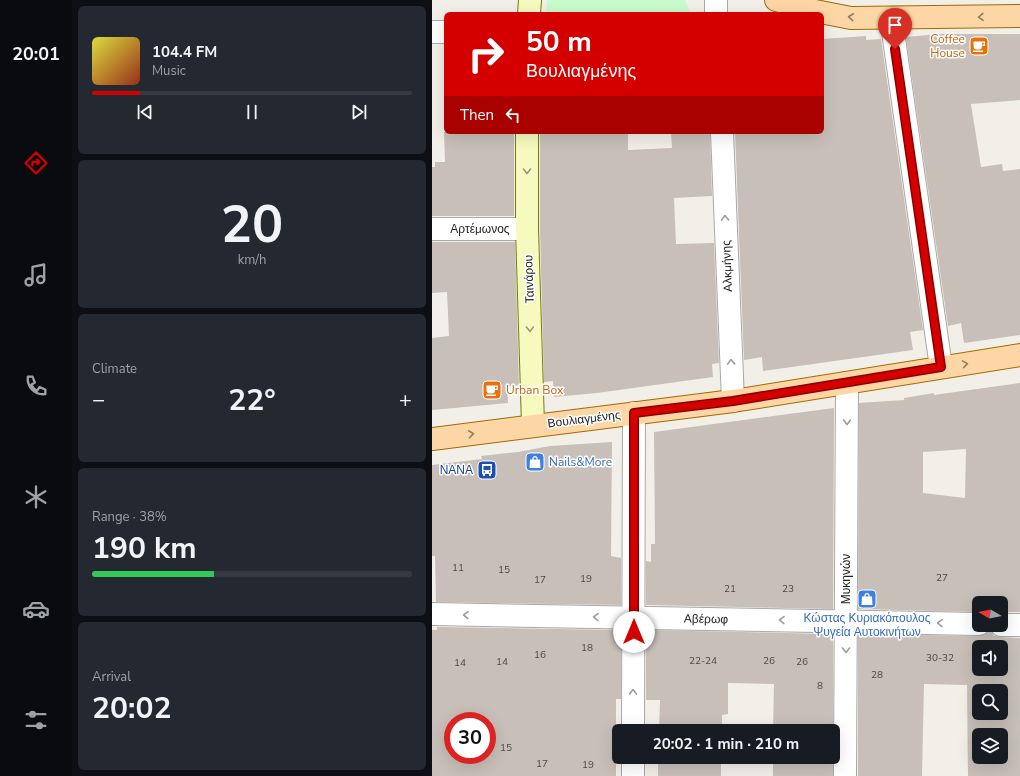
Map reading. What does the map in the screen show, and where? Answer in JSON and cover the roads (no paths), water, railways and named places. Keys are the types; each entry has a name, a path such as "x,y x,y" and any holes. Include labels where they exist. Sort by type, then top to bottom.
{"main road":[{"path":"529,12 530,0"},
{"path":"776,0 820,12"},
{"path":"824,13 851,18 1020,16"},
{"name":"Ταινάρου","path":"527,134 527,229 533,425"},
{"name":"Βουλιαγμένης","path":"432,439 533,425 733,401 1020,355"}],"street":[{"path":"716,0 716,12"},
{"path":"891,18 941,367"},
{"path":"432,32 444,32"},
{"name":"Αλκμήνης","path":"722,134 733,401"},
{"name":"Αρτέμωνος","path":"432,229 527,229"},
{"name":"Μυκηνών","path":"845,776 847,383"},
{"path":"633,724 634,413"},
{"name":"Αβέρωφ","path":"432,614 972,624"},
{"path":"1008,625 1020,625"},
{"path":"633,764 633,776"}],"place":[{"name":"Coffee House","path":"979,46"},
{"name":"Urban Box","path":"492,390"},
{"name":"Nails&More","path":"535,462"},
{"name":"ΝΑΝΑ","path":"487,470"},
{"name":"Κώστας Κυριακόπουλος Ψυγεία Αυτοκινήτων","path":"867,599"}]}
